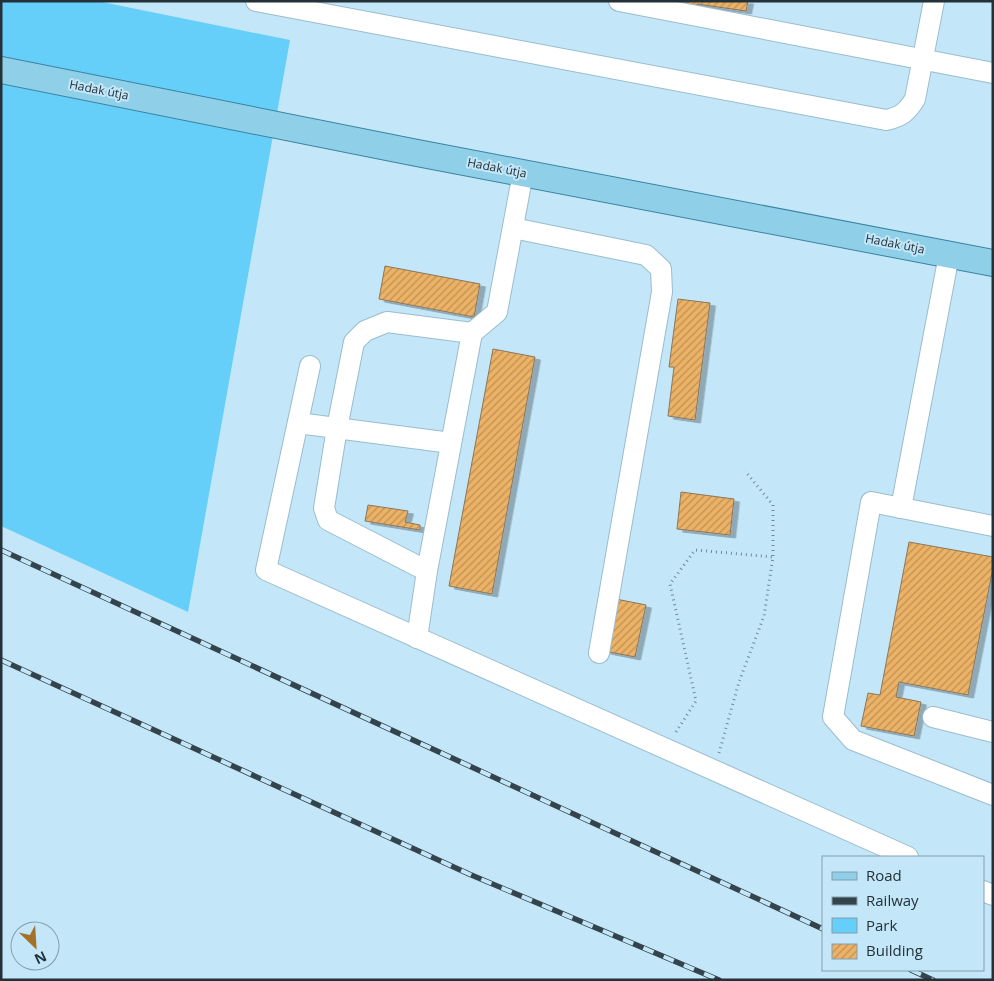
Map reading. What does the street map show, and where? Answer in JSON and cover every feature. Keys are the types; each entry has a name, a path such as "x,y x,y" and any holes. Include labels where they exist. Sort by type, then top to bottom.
{"main road":[{"name":"Hadak útja","path":"1,70 993,263"}],"lane":[{"path":"256,1 886,120 907,111 914,99 934,1"},
{"path":"619,1 993,73"},
{"path":"417,638 427,571 472,333 497,312 523,173"},
{"path":"513,228 646,255 661,269 662,292 599,653"},
{"path":"901,508 949,254"},
{"path":"427,571 328,520 324,508 337,428 354,342 365,330 387,322 472,333"},
{"path":"310,366 266,570 906,856"},
{"path":"298,423 452,443"},
{"path":"993,526 871,502 833,717 853,740 993,796"},
{"path":"933,717 993,732"}],"path":[{"path":"715,770 739,682 764,616 773,557 773,505 745,471"},
{"path":"666,749 696,701 670,584 695,550 773,557"}],"green space":[{"path":"1,1 97,1 290,40 188,612 1,526"}],"building":[{"path":"657,1 748,1 746,11 697,4 696,7"},
{"path":"385,266 480,284 474,317 379,299"},
{"path":"678,299 710,303 695,420 668,416 674,367 669,367"},
{"path":"493,349 535,357 492,594 449,586"},
{"path":"681,492 734,499 730,535 677,529"},
{"path":"368,505 408,511 405,522 420,525 420,530 365,521"},
{"path":"909,542 993,557 993,568 968,695 899,682 896,697 921,702 914,736 861,726 868,693 880,695"},
{"path":"616,599 646,605 635,657 605,651"}],"railway":[{"path":"1,550 822,929"},
{"path":"1,660 469,874 719,980"},
{"path":"913,971 933,980"}]}
